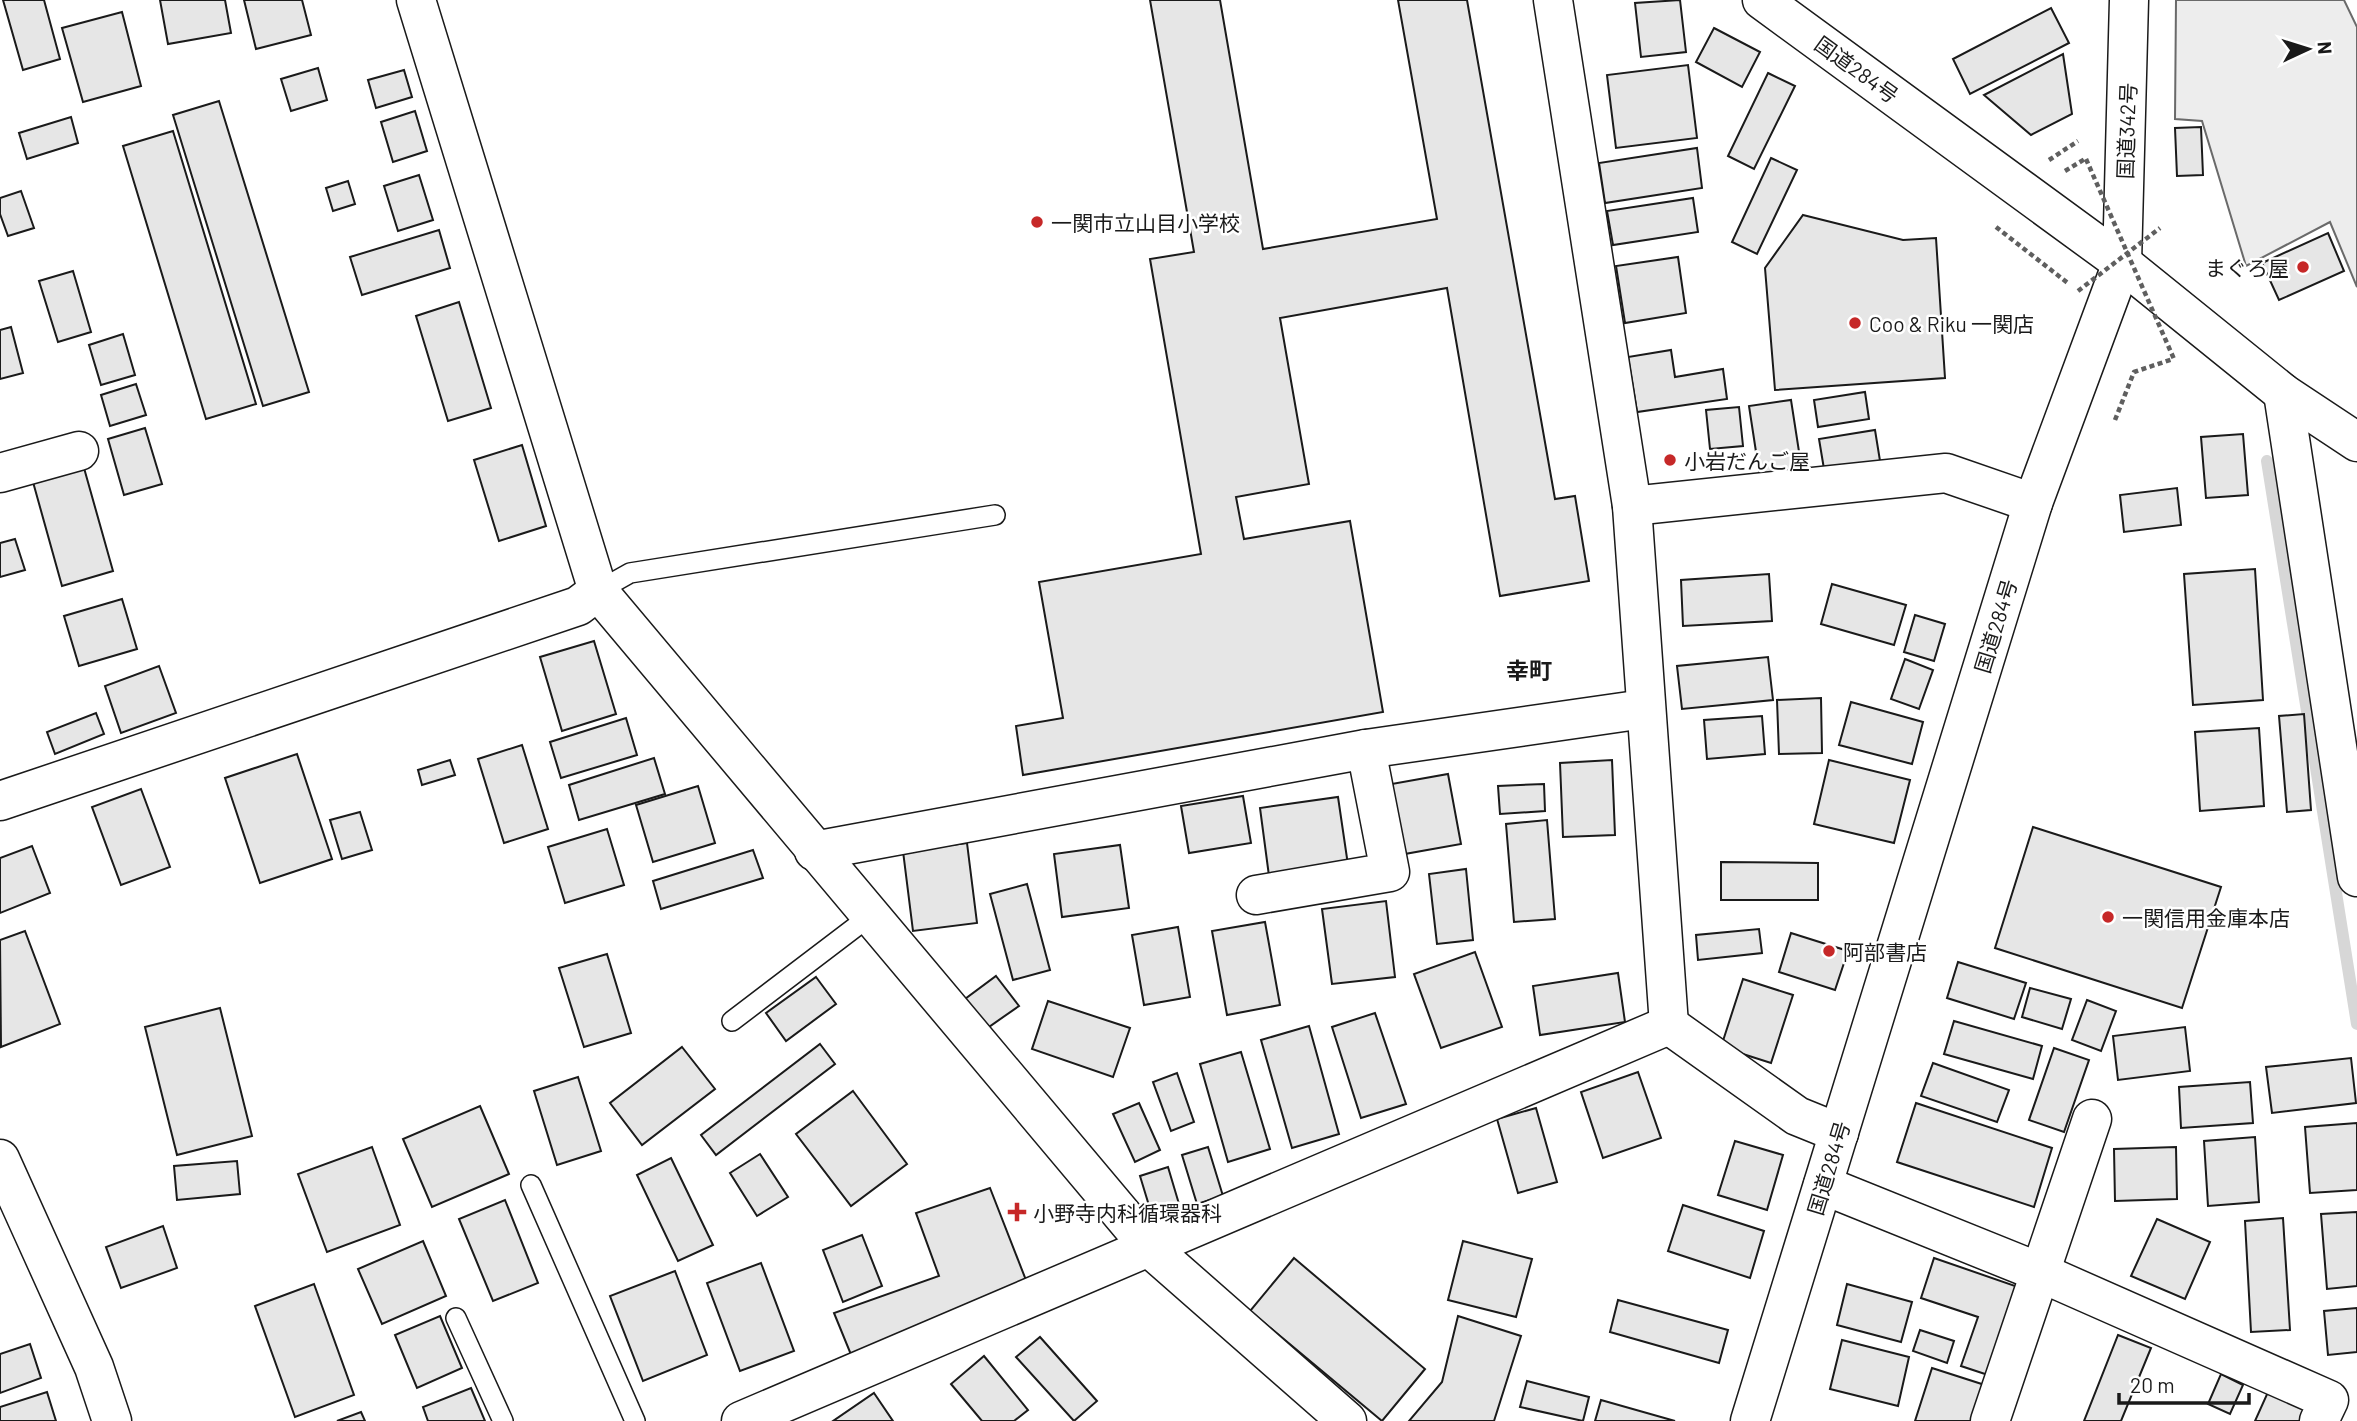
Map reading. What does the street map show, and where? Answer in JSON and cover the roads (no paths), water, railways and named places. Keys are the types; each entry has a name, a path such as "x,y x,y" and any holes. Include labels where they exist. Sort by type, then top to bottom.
{"main road":[{"path":"416,0 598,591 814,851 1151,1248 1347,1421"},
{"path":"1553,0 1632,506 1644,709 1669,1025"},
{"name":"国道284号","path":"1750,1421 2033,503 2125,258 1762,0"},
{"name":"国道342号","path":"2125,258 2129,0"},
{"path":"2125,258 2283,393 2357,442"},
{"path":"2283,393 2357,877"},
{"path":"0,473 79,450"},
{"path":"1632,506 1946,473 2033,503"},
{"path":"0,801 578,606 598,591"},
{"path":"814,851 1366,749 1644,709"},
{"path":"1256,895 1390,872 1366,749"},
{"path":"1669,1025 1797,1116 1839,1133"},
{"path":"741,1421 794,1412 1151,1248 1669,1025"},
{"path":"1990,1421 2092,1119"},
{"path":"0,1159 94,1367 112,1421"},
{"path":"1823,1185 2039,1272 2335,1406"}],"lane":[{"path":"598,591 630,573 995,515"},
{"path":"732,1021 870,916"},
{"path":"531,1185 635,1421"},
{"path":"456,1318 503,1421"}],"waterway":[{"path":"2267,461 2357,1024"}],"place":[{"name":"一関市立山目小学校","path":"1037,222"},
{"name":"まぐろ屋","path":"2303,267"},
{"name":"Coo & Riku 一関店","path":"1855,323"},
{"name":"小岩だんご屋","path":"1670,460"},
{"name":"一関信用金庫本店","path":"2108,917"},
{"name":"阿部書店","path":"1829,951"},
{"name":"小野寺内科循環器科","path":"1017,1212"}],"district":[{"name":"幸町","path":"1529,670"}]}
